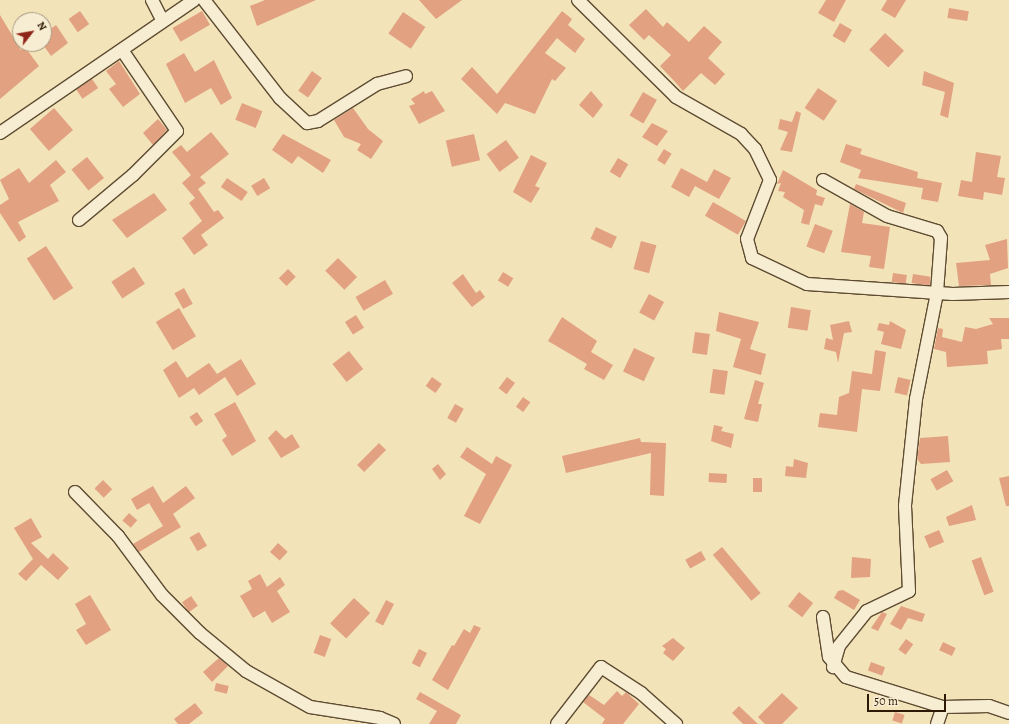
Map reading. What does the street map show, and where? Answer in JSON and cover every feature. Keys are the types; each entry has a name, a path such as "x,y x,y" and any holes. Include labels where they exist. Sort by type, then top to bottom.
{"street":[{"path":"152,0 162,20"},
{"path":"0,133 122,50 162,20 194,0"},
{"path":"204,0 280,98 307,123 318,121 378,84 406,76"},
{"path":"578,0 676,97 741,134 755,149 770,180 747,239 752,258 807,284 937,293 1009,292"},
{"path":"79,220 133,175 177,131 122,50"},
{"path":"823,180 887,216 939,232 937,293 916,399 905,506 909,591 868,611 838,646 833,667"},
{"path":"75,492 118,536 162,595 200,634 246,671 310,707 380,718 394,724"},
{"path":"823,617 833,667 852,680 943,707 990,706 1009,714"},
{"path":"557,724 601,667 641,694 676,724"},
{"path":"937,724 943,707"}],"building":[{"path":"265,0 316,0 257,26 250,6"},
{"path":"419,0 462,0 436,19"},
{"path":"826,0 846,0 834,22 818,13"},
{"path":"887,0 906,0 895,18 881,10"},
{"path":"949,8 969,11 967,21 947,18"},
{"path":"646,9 663,27 667,22 689,42 704,26 722,42 708,58 725,74 715,85 701,73 683,91 660,66 671,55 649,35 644,40 629,25"},
{"path":"80,11 89,24 78,32 69,19"},
{"path":"202,11 210,25 181,42 173,28"},
{"path":"562,11 572,19 568,25 585,39 575,53 557,38 545,53 566,68 555,81 552,79 535,114 505,103 497,114 461,79 472,67 497,94"},
{"path":"403,12 425,27 411,49 388,34"},
{"path":"0,15 12,35 12,52 29,52 39,66 0,99"},
{"path":"840,23 852,30 845,43 832,36"},
{"path":"56,25 68,43 51,56 48,52 52,52 52,28"},
{"path":"885,33 904,51 888,68 869,50"},
{"path":"184,53 195,72 214,60 232,98 221,105 211,88 185,103 166,64"},
{"path":"119,61 140,94 123,107 109,89 116,84 106,71"},
{"path":"312,71 322,78 308,98 298,91"},
{"path":"924,71 954,83 948,118 940,115 945,92 922,85"},
{"path":"92,79 98,88 82,99 76,90"},
{"path":"818,88 837,101 824,121 805,108"},
{"path":"424,91 425,94 432,91 445,111 419,124 409,106 415,104 411,99"},
{"path":"591,91 603,105 593,118 579,105"},
{"path":"643,92 657,100 643,123 630,115"},
{"path":"242,103 262,111 256,128 235,120"},
{"path":"54,108 73,130 49,151 30,129"},
{"path":"353,108 368,129 383,141 371,159 357,150 361,144 344,137 334,120"},
{"path":"796,111 801,113 792,152 780,150 788,132 778,129 780,119 792,122"},
{"path":"158,119 167,130 153,145 143,133"},
{"path":"652,123 668,131 657,146 642,137"},
{"path":"211,132 229,154 200,177 206,183 198,189 214,212 218,210 224,218 201,235 208,245 194,255 182,238 202,221 189,203 195,198 182,183 191,175 172,152 181,145 187,152"},
{"path":"283,134 331,160 323,173 298,156 292,164 272,150"},
{"path":"474,134 480,160 452,167 446,141"},
{"path":"506,140 519,158 500,172 487,154"},
{"path":"846,144 862,149 860,154 918,172 917,178 942,183 938,202 921,199 923,188 858,178 861,170 840,162"},
{"path":"664,149 672,154 665,165 657,160"},
{"path":"976,152 1001,156 997,177 1005,178 1002,195 984,192 983,200 958,196 961,180 972,182"},
{"path":"531,155 547,163 535,186 540,188 531,203 513,192"},
{"path":"87,157 104,178 88,191 71,170"},
{"path":"618,158 628,164 620,178 610,172"},
{"path":"56,160 66,172 50,185 59,201 18,222 26,237 19,242 0,213 0,205 9,199 0,180 19,168 29,183"},
{"path":"681,168 707,182 714,169 731,178 719,199 695,186 689,197 671,187"},
{"path":"783,170 817,190 816,195 825,198 822,206 815,204 809,225 801,223 804,210 783,197 785,192 778,191 781,183 777,184"},
{"path":"227,178 248,192 242,201 221,187"},
{"path":"264,178 270,188 257,196 251,186"},
{"path":"856,184 906,203 903,213 854,189"},
{"path":"154,193 167,210 127,238 112,220"},
{"path":"713,202 746,221 738,235 705,216"},
{"path":"850,204 864,212 862,223 890,227 884,269 869,267 871,256 841,252"},
{"path":"815,224 833,231 824,253 806,246"},
{"path":"596,227 617,237 611,249 591,239"},
{"path":"1007,239 1008,268 990,274 991,285 959,286 956,263 990,260 985,245"},
{"path":"641,241 656,245 649,273 633,269"},
{"path":"46,246 73,288 54,300 27,259"},
{"path":"338,258 357,277 344,290 325,271"},
{"path":"134,267 145,284 122,298 111,282"},
{"path":"288,269 296,277 287,286 279,278"},
{"path":"503,272 513,278 508,287 498,281"},
{"path":"893,273 907,275 906,284 892,282"},
{"path":"463,274 476,293 480,290 485,297 472,307 452,283"},
{"path":"913,274 931,277 929,286 912,283"},
{"path":"385,280 393,294 364,311 356,297"},
{"path":"184,288 193,304 183,309 174,293"},
{"path":"649,294 664,302 654,321 639,313"},
{"path":"791,307 811,310 807,331 788,328"},
{"path":"179,308 196,336 173,350 156,322"},
{"path":"719,312 759,322 750,349 766,354 761,375 733,367 741,339 716,331"},
{"path":"356,315 364,328 353,335 345,322"},
{"path":"562,317 597,341 591,352 613,365 604,380 584,369 587,364 548,341"},
{"path":"989,318 1009,318 1009,339 1001,339 1002,349 987,351 988,364 947,367 946,352 934,349 938,328 943,329 942,337 962,342 965,327 976,329 993,324"},
{"path":"849,321 852,332 844,333 838,363 836,352 824,349 826,338 833,340 830,325"},
{"path":"890,321 906,330 901,349 881,344 884,332 877,330 879,323 889,325"},
{"path":"695,332 710,334 707,355 692,353"},
{"path":"634,348 655,358 644,381 623,372"},
{"path":"875,350 886,352 880,391 862,389 857,432 818,427 820,413 837,415 839,397 849,393 852,371 872,374"},
{"path":"349,351 363,369 347,382 332,364"},
{"path":"241,359 256,384 237,396 225,377 199,395 194,388 179,398 163,370 176,361 187,378 209,363 217,374"},
{"path":"713,369 728,371 725,395 710,393"},
{"path":"432,377 442,384 436,393 426,386"},
{"path":"507,377 515,383 507,394 499,388"},
{"path":"898,377 911,380 907,396 894,393"},
{"path":"755,380 764,383 758,404 762,404 758,422 744,419"},
{"path":"523,397 530,402 523,412 516,407"},
{"path":"235,402 256,441 232,456 222,440 227,436 214,414"},
{"path":"455,404 464,409 456,423 447,418"},
{"path":"197,412 203,421 196,426 190,417"},
{"path":"714,425 723,427 721,431 734,434 731,448 711,441"},
{"path":"276,430 285,439 292,434 300,447 281,458 268,438"},
{"path":"948,436 950,462 921,464 917,459 920,438"},
{"path":"640,438 641,442 666,443 664,496 650,495 651,453 566,473 562,456"},
{"path":"379,443 386,450 364,472 357,465"},
{"path":"467,447 492,464 496,456 512,465 480,524 464,516 486,474 460,457"},
{"path":"794,459 808,463 806,478 785,476 786,466 793,467"},
{"path":"438,464 446,474 440,480 432,469"},
{"path":"947,470 953,481 937,491 930,479"},
{"path":"709,473 727,474 727,483 709,482"},
{"path":"1009,476 1009,506 1006,506 999,478"},
{"path":"753,478 762,478 762,492 753,492"},
{"path":"103,480 112,489 104,498 95,488"},
{"path":"153,486 163,503 186,486 195,498 173,514 181,527 139,552 133,544 163,526 149,503 137,510 131,499"},
{"path":"972,505 976,520 949,526 946,517"},
{"path":"129,513 137,520 131,528 122,521"},
{"path":"31,518 42,537 31,543 48,559 53,553 69,568 58,580 41,565 26,581 18,574 33,559 14,528"},
{"path":"939,530 944,542 929,548 924,536"},
{"path":"199,532 207,546 197,551 189,538"},
{"path":"278,543 288,552 280,561 270,552"},
{"path":"722,547 761,593 751,601 713,555"},
{"path":"701,551 706,560 690,568 685,560"},
{"path":"852,557 871,559 870,577 851,578"},
{"path":"981,557 994,592 984,595 972,560"},
{"path":"260,574 267,587 280,577 285,585 277,591 290,612 272,623 265,611 253,618 240,596 252,589 248,581"},
{"path":"843,590 860,600 854,610 834,598 838,591"},
{"path":"799,592 813,603 802,617 788,606"},
{"path":"90,595 111,630 86,645 76,630 86,624 75,604"},
{"path":"191,596 198,606 189,612 182,602"},
{"path":"354,598 370,613 346,639 330,624"},
{"path":"386,600 394,604 383,625 375,621"},
{"path":"901,606 925,614 922,622 908,618 901,630 890,624"},
{"path":"882,612 887,614 878,631 871,628"},
{"path":"474,625 481,628 448,690 432,680 452,645 454,646 464,629 470,633"},
{"path":"320,635 331,639 325,657 314,653"},
{"path":"673,638 685,648 673,661 663,653 666,649 662,646"},
{"path":"906,639 913,644 906,655 898,650"},
{"path":"943,642 956,648 952,656 939,650"},
{"path":"419,649 427,653 420,667 412,663"},
{"path":"219,658 228,666 212,682 203,672"},
{"path":"871,662 885,667 882,676 868,670"},
{"path":"216,683 229,686 227,694 214,691"},
{"path":"617,691 622,696 626,692 639,704 623,724 602,724 605,719 583,702 589,695 604,705"},
{"path":"420,692 461,715 456,724 429,724 437,711 416,699"},
{"path":"782,693 798,708 782,724 765,724 758,717"},
{"path":"195,703 203,713 189,724 178,724 174,719"},
{"path":"739,706 758,724 743,724 732,713"},
{"path":"895,712 905,715 902,724 892,721"}]}
